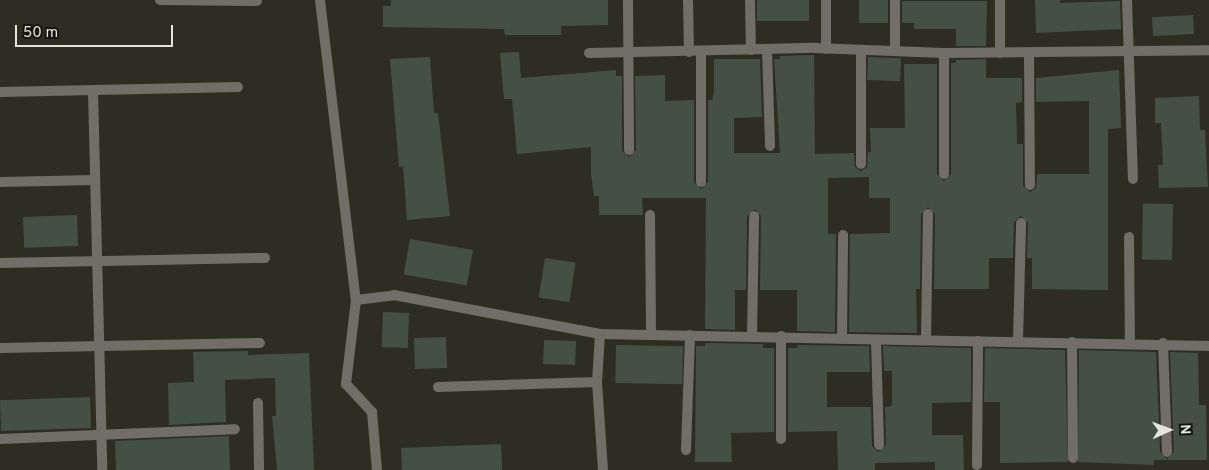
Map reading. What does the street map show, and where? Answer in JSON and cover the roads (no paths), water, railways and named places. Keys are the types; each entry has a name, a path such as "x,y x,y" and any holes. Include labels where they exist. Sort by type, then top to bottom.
{"street":[{"path":"160,0 256,1"},
{"path":"320,0 356,300 346,384 372,412 377,470"},
{"path":"628,0 629,150"},
{"path":"688,0 689,52"},
{"path":"750,0 751,50"},
{"path":"826,0 826,49"},
{"path":"894,0 895,51"},
{"path":"1000,0 1000,53"},
{"path":"1128,0 1133,179"},
{"path":"589,53 629,54 767,49 944,53 1128,53 1209,50"},
{"path":"767,49 770,146"},
{"path":"861,50 861,164"},
{"path":"701,52 701,182"},
{"path":"1029,52 1030,185"},
{"path":"944,53 944,174"},
{"path":"0,92 238,87"},
{"path":"93,90 102,470"},
{"path":"0,182 95,180"},
{"path":"650,214 651,334"},
{"path":"926,340 928,214"},
{"path":"752,335 754,216"},
{"path":"1018,341 1020,223"},
{"path":"842,339 843,235"},
{"path":"1130,238 1130,342"},
{"path":"0,262 265,258"},
{"path":"356,300 394,295 600,334 752,335 876,340 1130,342 1209,346"},
{"path":"600,334 597,382 603,470"},
{"path":"686,450 690,335"},
{"path":"781,336 781,439"},
{"path":"876,340 879,445"},
{"path":"977,464 978,341"},
{"path":"1072,342 1073,458"},
{"path":"0,348 260,343"},
{"path":"1163,343 1167,452"},
{"path":"438,387 597,382"},
{"path":"258,404 259,470"},
{"path":"0,439 235,429"}]}
